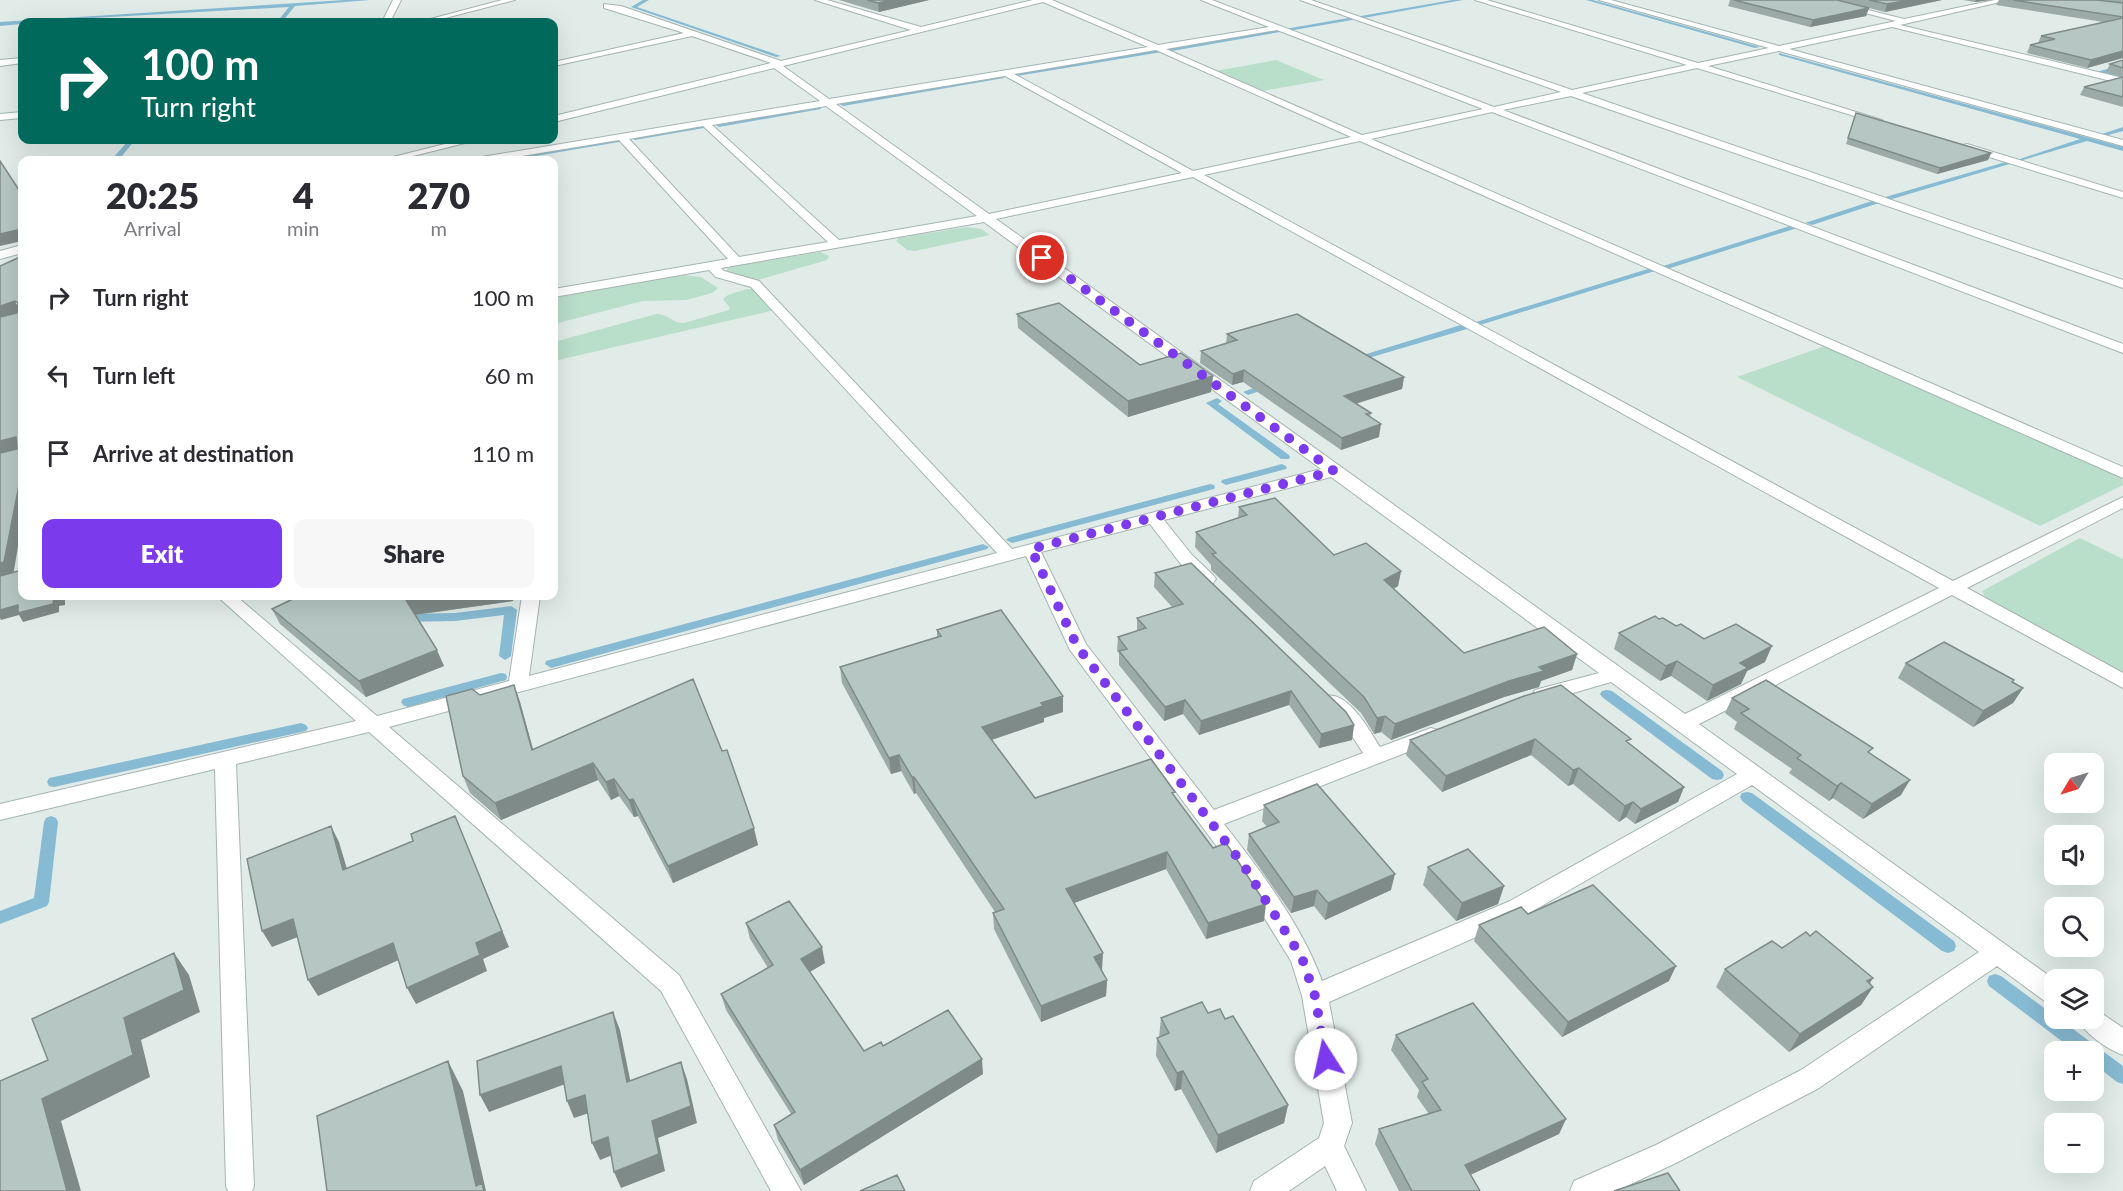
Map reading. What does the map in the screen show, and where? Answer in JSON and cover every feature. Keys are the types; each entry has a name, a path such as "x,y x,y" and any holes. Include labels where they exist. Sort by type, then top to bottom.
{"street":[{"path":"388,18 397,0"},
{"path":"439,18 511,0"},
{"path":"819,0 920,30"},
{"path":"558,118 1043,0 1056,3 2123,473"},
{"path":"1205,0 2123,349"},
{"path":"1304,0 2123,284"},
{"path":"1479,0 1884,122"},
{"path":"1603,0 2123,143"},
{"path":"1819,0 1907,21"},
{"path":"558,292 986,218 2005,0"},
{"path":"618,8 628,4"},
{"path":"607,6 693,33 778,64 828,103 2044,986"},
{"path":"1891,25 2123,81"},
{"path":"506,156 1279,28"},
{"path":"558,63 693,33"},
{"path":"0,63 18,61"},
{"path":"0,70 18,62"},
{"path":"2086,72 2104,67"},
{"path":"1006,73 2123,681"},
{"path":"0,117 18,115"},
{"path":"705,123 837,244"},
{"path":"622,137 736,261"},
{"path":"1952,143 2123,195"},
{"path":"400,156 444,144"},
{"path":"0,255 18,250"},
{"path":"711,266 720,274 755,284 1008,555"},
{"path":"0,812 373,724 1334,471"},
{"path":"1683,724 2123,502"},
{"path":"1153,517 1186,559 1219,591"},
{"path":"1031,549 1077,646 1244,866 1302,958 1315,996 1338,1123 1330,1147 1264,1191"},
{"path":"231,600 670,983 788,1191"},
{"path":"518,686 530,600"},
{"path":"1523,701 1615,675"},
{"path":"1319,688 1352,720 1375,756"},
{"path":"1209,820 1449,728"},
{"path":"225,759 240,1186"},
{"path":"1315,996 1518,908 1753,775"},
{"path":"1584,1191 1666,1154 1810,1079 1998,952"},
{"path":"2104,1029 2123,1043"},
{"path":"1330,1147 1352,1191"}],"green space":[{"path":"1276,60 1324,80 1263,91 1216,71"},
{"path":"967,227 981,229 990,235 915,251 907,250 896,241 899,238"},
{"path":"820,252 829,256 827,260 758,280 726,272 728,267"},
{"path":"680,275 701,277 718,288 712,293 686,300 643,301 558,323 558,297"},
{"path":"753,289 775,310 558,360 558,341 656,314 684,323 729,310 730,308 723,299 728,295"},
{"path":"1825,346 2122,477 2123,485 2040,526 1737,377"},
{"path":"2080,538 2123,559 2123,673 1986,599 1982,591"}],"building":[{"path":"867,0 892,0 878,3"},
{"path":"1734,0 1837,0 1869,8 1813,20"},
{"path":"1869,0 1910,0 1887,4"},
{"path":"2013,0 2097,0 2123,3 2123,17"},
{"path":"2123,18 2123,51 2091,60 2030,45 2055,39 2041,36"},
{"path":"2123,60 2123,68 2110,64"},
{"path":"2123,77 2123,97 2084,87"},
{"path":"1856,113 1991,153 1940,168 1848,138"},
{"path":"0,161 18,188 18,230 0,234"},
{"path":"18,258 18,303 15,301 0,306 0,266"},
{"path":"18,303 18,490 4,562 0,563 0,453 17,449 16,437 0,441 0,317 17,313"},
{"path":"1059,303 1140,365 1181,353 1213,376 1128,401 1017,314"},
{"path":"1297,314 1404,377 1344,396 1371,413 1366,414 1381,424 1342,438 1244,370 1233,374 1201,351 1237,340 1227,334"},
{"path":"1275,498 1334,555 1366,543 1401,571 1384,580 1464,653 1544,627 1577,654 1539,667 1544,671 1509,681 1395,724 1385,716 1377,718 1364,697 1212,554 1216,553 1196,532 1247,515 1239,507"},
{"path":"1191,563 1346,712 1354,725 1321,734 1291,691 1201,721 1185,700 1165,707 1119,651 1127,649 1118,637 1146,628 1137,618 1183,604 1155,573"},
{"path":"18,571 18,600 54,600 53,604 18,613 18,605 0,610 0,576"},
{"path":"291,600 406,600 437,650 359,681 272,609"},
{"path":"1001,610 1063,696 1041,703 1043,706 982,727 1035,798 1151,759 1175,792 1172,793 1213,848 1226,843 1266,904 1208,923 1167,852 1066,889 1103,953 1094,957 1107,980 1041,1006 993,913 1004,909 899,755 889,758 840,667 941,636 937,630"},
{"path":"1655,616 1676,626 1681,624 1704,639 1736,624 1772,646 1740,663 1748,668 1713,685 1677,661 1666,666 1619,633"},
{"path":"1944,642 2014,680 2012,682 2023,688 1983,711 1906,663"},
{"path":"693,679 722,751 727,750 754,828 668,866 633,799 629,800 614,779 606,782 593,763 495,803 463,776 446,696 472,689 480,695 514,685 532,750"},
{"path":"1766,680 1873,748 1868,752 1910,780 1872,804 1841,783 1837,786 1797,758 1801,755 1741,713 1749,709 1732,698"},
{"path":"1561,685 1631,739 1626,741 1684,787 1641,809 1633,802 1625,806 1579,768 1573,770 1535,739 1446,776 1410,740 1524,696"},
{"path":"1317,784 1395,874 1328,903 1317,890 1294,897 1249,834 1279,822 1264,805"},
{"path":"455,816 502,931 476,943 480,955 407,988 393,943 308,980 293,919 262,931 247,859 331,826 343,870 413,841 411,834"},
{"path":"1468,849 1504,886 1462,903 1428,867"},
{"path":"1593,885 1676,966 1568,1022 1479,925 1521,907 1528,914"},
{"path":"789,901 822,947 801,959 864,1051 881,1042 883,1046 948,1010 982,1059 800,1170 774,1125 795,1112 721,994 773,965 746,923"},
{"path":"1816,931 1873,978 1867,981 1873,987 1800,1034 1725,969 1772,941 1782,948 1806,932 1810,936"},
{"path":"174,953 184,990 124,1018 133,1055 42,1099 67,1191 0,1191 0,1081 48,1060 32,1019"},
{"path":"1202,1002 1208,1013 1220,1009 1225,1019 1233,1016 1288,1105 1218,1135 1183,1071 1177,1073 1157,1038 1169,1033 1161,1018"},
{"path":"1473,1003 1566,1119 1465,1165 1480,1191 1412,1191 1379,1129 1441,1110 1422,1082 1428,1079 1396,1035"},
{"path":"613,1012 627,1082 681,1062 691,1106 652,1121 659,1154 614,1172 608,1137 592,1143 585,1095 567,1101 561,1066 480,1095 477,1061"},
{"path":"448,1061 476,1186 482,1183 484,1191 327,1191 317,1116"},
{"path":"1668,1173 1680,1191 1614,1191"},
{"path":"897,1175 905,1191 860,1191"}],"waterway":[{"path":"92,18 368,0"},
{"path":"647,0 633,7 778,56"},
{"path":"1358,17 1461,0"},
{"path":"1588,0 1757,47"},
{"path":"283,18 293,5"},
{"path":"1288,29 1352,18"},
{"path":"0,24 18,23"},
{"path":"1172,49 1278,31"},
{"path":"1017,74 1160,51"},
{"path":"1781,54 2087,139"},
{"path":"2123,66 2100,72 2123,78"},
{"path":"843,104 1002,77"},
{"path":"719,125 819,108"},
{"path":"635,138 702,127"},
{"path":"2105,134 2123,129"},
{"path":"2017,161 2087,139"},
{"path":"2087,139 2123,149"},
{"path":"527,156 617,141"},
{"path":"118,156 128,144"},
{"path":"1885,200 2011,162"},
{"path":"1809,223 1878,202"},
{"path":"1664,267 1793,228"},
{"path":"1477,323 1654,270"},
{"path":"1352,360 1464,327"},
{"path":"1248,392 1269,385"},
{"path":"1217,401 1211,403 1285,457"},
{"path":"1226,482 1282,467"},
{"path":"1012,540 1210,487"},
{"path":"551,664 983,547"},
{"path":"402,618 455,617 511,610 505,656"},
{"path":"408,702 501,677"},
{"path":"1607,694 1717,775"},
{"path":"54,782 301,728"},
{"path":"1747,797 1948,946"},
{"path":"0,918 41,902 51,822"},
{"path":"1995,981 2075,1041"},
{"path":"2104,1062 2123,1076"}],"route":[{"path":"1042,258 1334,471 1031,549 1077,646 1244,866 1302,958 1315,996 1326,1059"}]}
